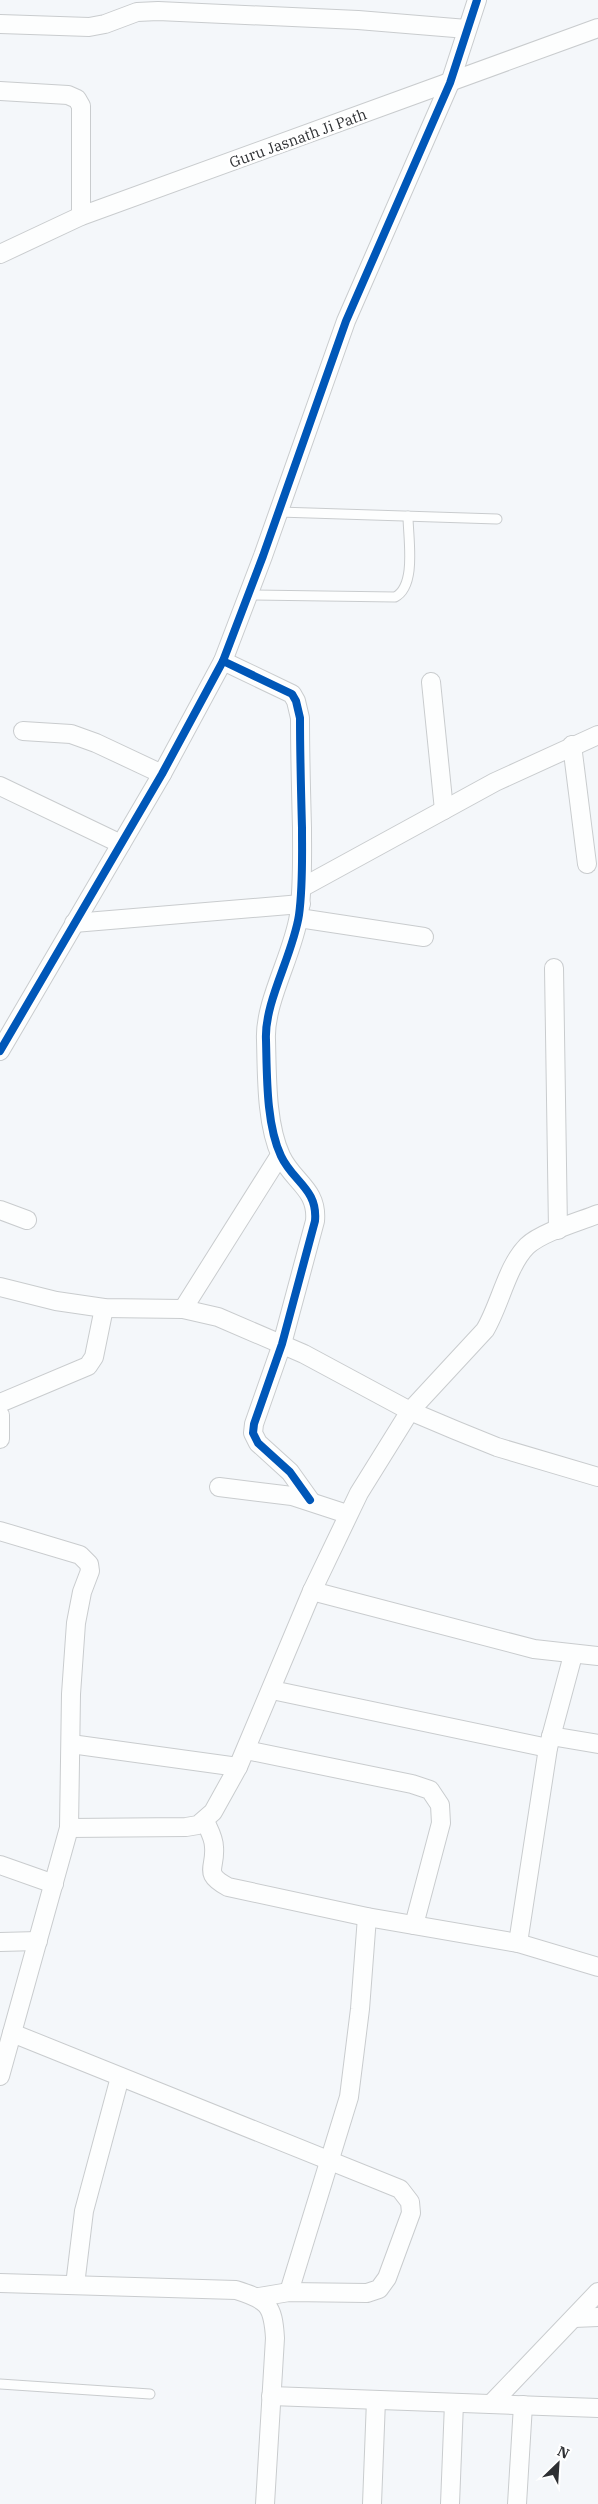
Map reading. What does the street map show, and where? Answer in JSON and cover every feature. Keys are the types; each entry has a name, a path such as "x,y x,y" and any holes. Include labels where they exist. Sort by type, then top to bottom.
{"street":[{"path":"0,1051 162,774 223,661 279,512 346,321 450,83 477,0"},
{"path":"0,24 89,27 105,24 137,12 158,11 358,20 467,29"},
{"name":"Guru Jasnath Ji Path","path":"2,253 81,216 598,28"},
{"path":"0,91 68,95 77,99 81,106 81,216"},
{"path":"223,661 283,688 296,701 300,718 303,887 300,911 290,955 268,1016 265,1037 270,1114 280,1155 289,1170 311,1195 316,1207 315,1220 282,1344 254,1424 253,1433 258,1442 290,1472 310,1500"},
{"path":"431,682 444,810"},
{"path":"23,731 71,734 96,743 162,774"},
{"path":"303,887 495,782 572,745 598,735"},
{"path":"572,745 586,864"},
{"path":"0,786 121,844"},
{"path":"74,923 300,911 424,937"},
{"path":"554,968 558,1230"},
{"path":"183,1309 280,1155"},
{"path":"0,1210 27,1220"},
{"path":"69,1828 186,1827 205,1821 213,1812 246,1750 347,1514 410,1411 485,1330 520,1255 528,1246 538,1239 598,1214"},
{"path":"0,1287 56,1301 104,1308 183,1309 218,1317 282,1344 410,1411 497,1447 598,1477"},
{"path":"0,1402 88,1366 94,1357 104,1308"},
{"path":"0,1415 0,1439"},
{"path":"219,1487 292,1496 310,1500 347,1514"},
{"path":"0,1531 80,1555 89,1564 90,1571 82,1592 76,1623 69,1828 0,2076"},
{"path":"312,1592 534,1648 573,1655 598,1656"},
{"path":"518,1942 550,1742 573,1655"},
{"path":"272,1690 550,1742 598,1744"},
{"path":"71,1744 238,1767"},
{"path":"246,1750 412,1784 430,1790 440,1805 440,1823 414,1925"},
{"path":"205,1821 214,1849 210,1872 215,1880 228,1887 367,1917 518,1942 598,1967"},
{"path":"0,1865 54,1884"},
{"path":"289,2292 349,2097 360,2008 367,1917"},
{"path":"0,1942 38,1941"},
{"path":"0,2284 236,2290 258,2297 289,2292 367,2293 379,2289 387,2278 411,2213 410,2202 400,2189 328,2162 12,2033"},
{"path":"75,2285 84,2211 120,2077"},
{"path":"491,2404 598,2292"},
{"path":"258,2297 274,2314 276,2338 265,2504"},
{"path":"574,2318 598,2317"},
{"path":"271,2396 598,2408"},
{"path":"372,2504 376,2400"},
{"path":"450,2504 454,2403"},
{"path":"517,2504 523,2406"}],"lane":[{"path":"279,512 497,518"},
{"path":"248,595 395,597 402,593 409,579 408,516"},
{"path":"0,2384 150,2394"}],"cycle path":[{"path":"0,1051 162,774 223,661 263,556 346,321 450,83 477,0"},
{"path":"223,661 292,694 296,701 300,718 302,883 299,915 291,946 269,1010 266,1040 268,1099 272,1129 286,1165 304,1186 313,1201 315,1221 282,1344 254,1424 253,1433 258,1443 290,1472 310,1500"}]}
